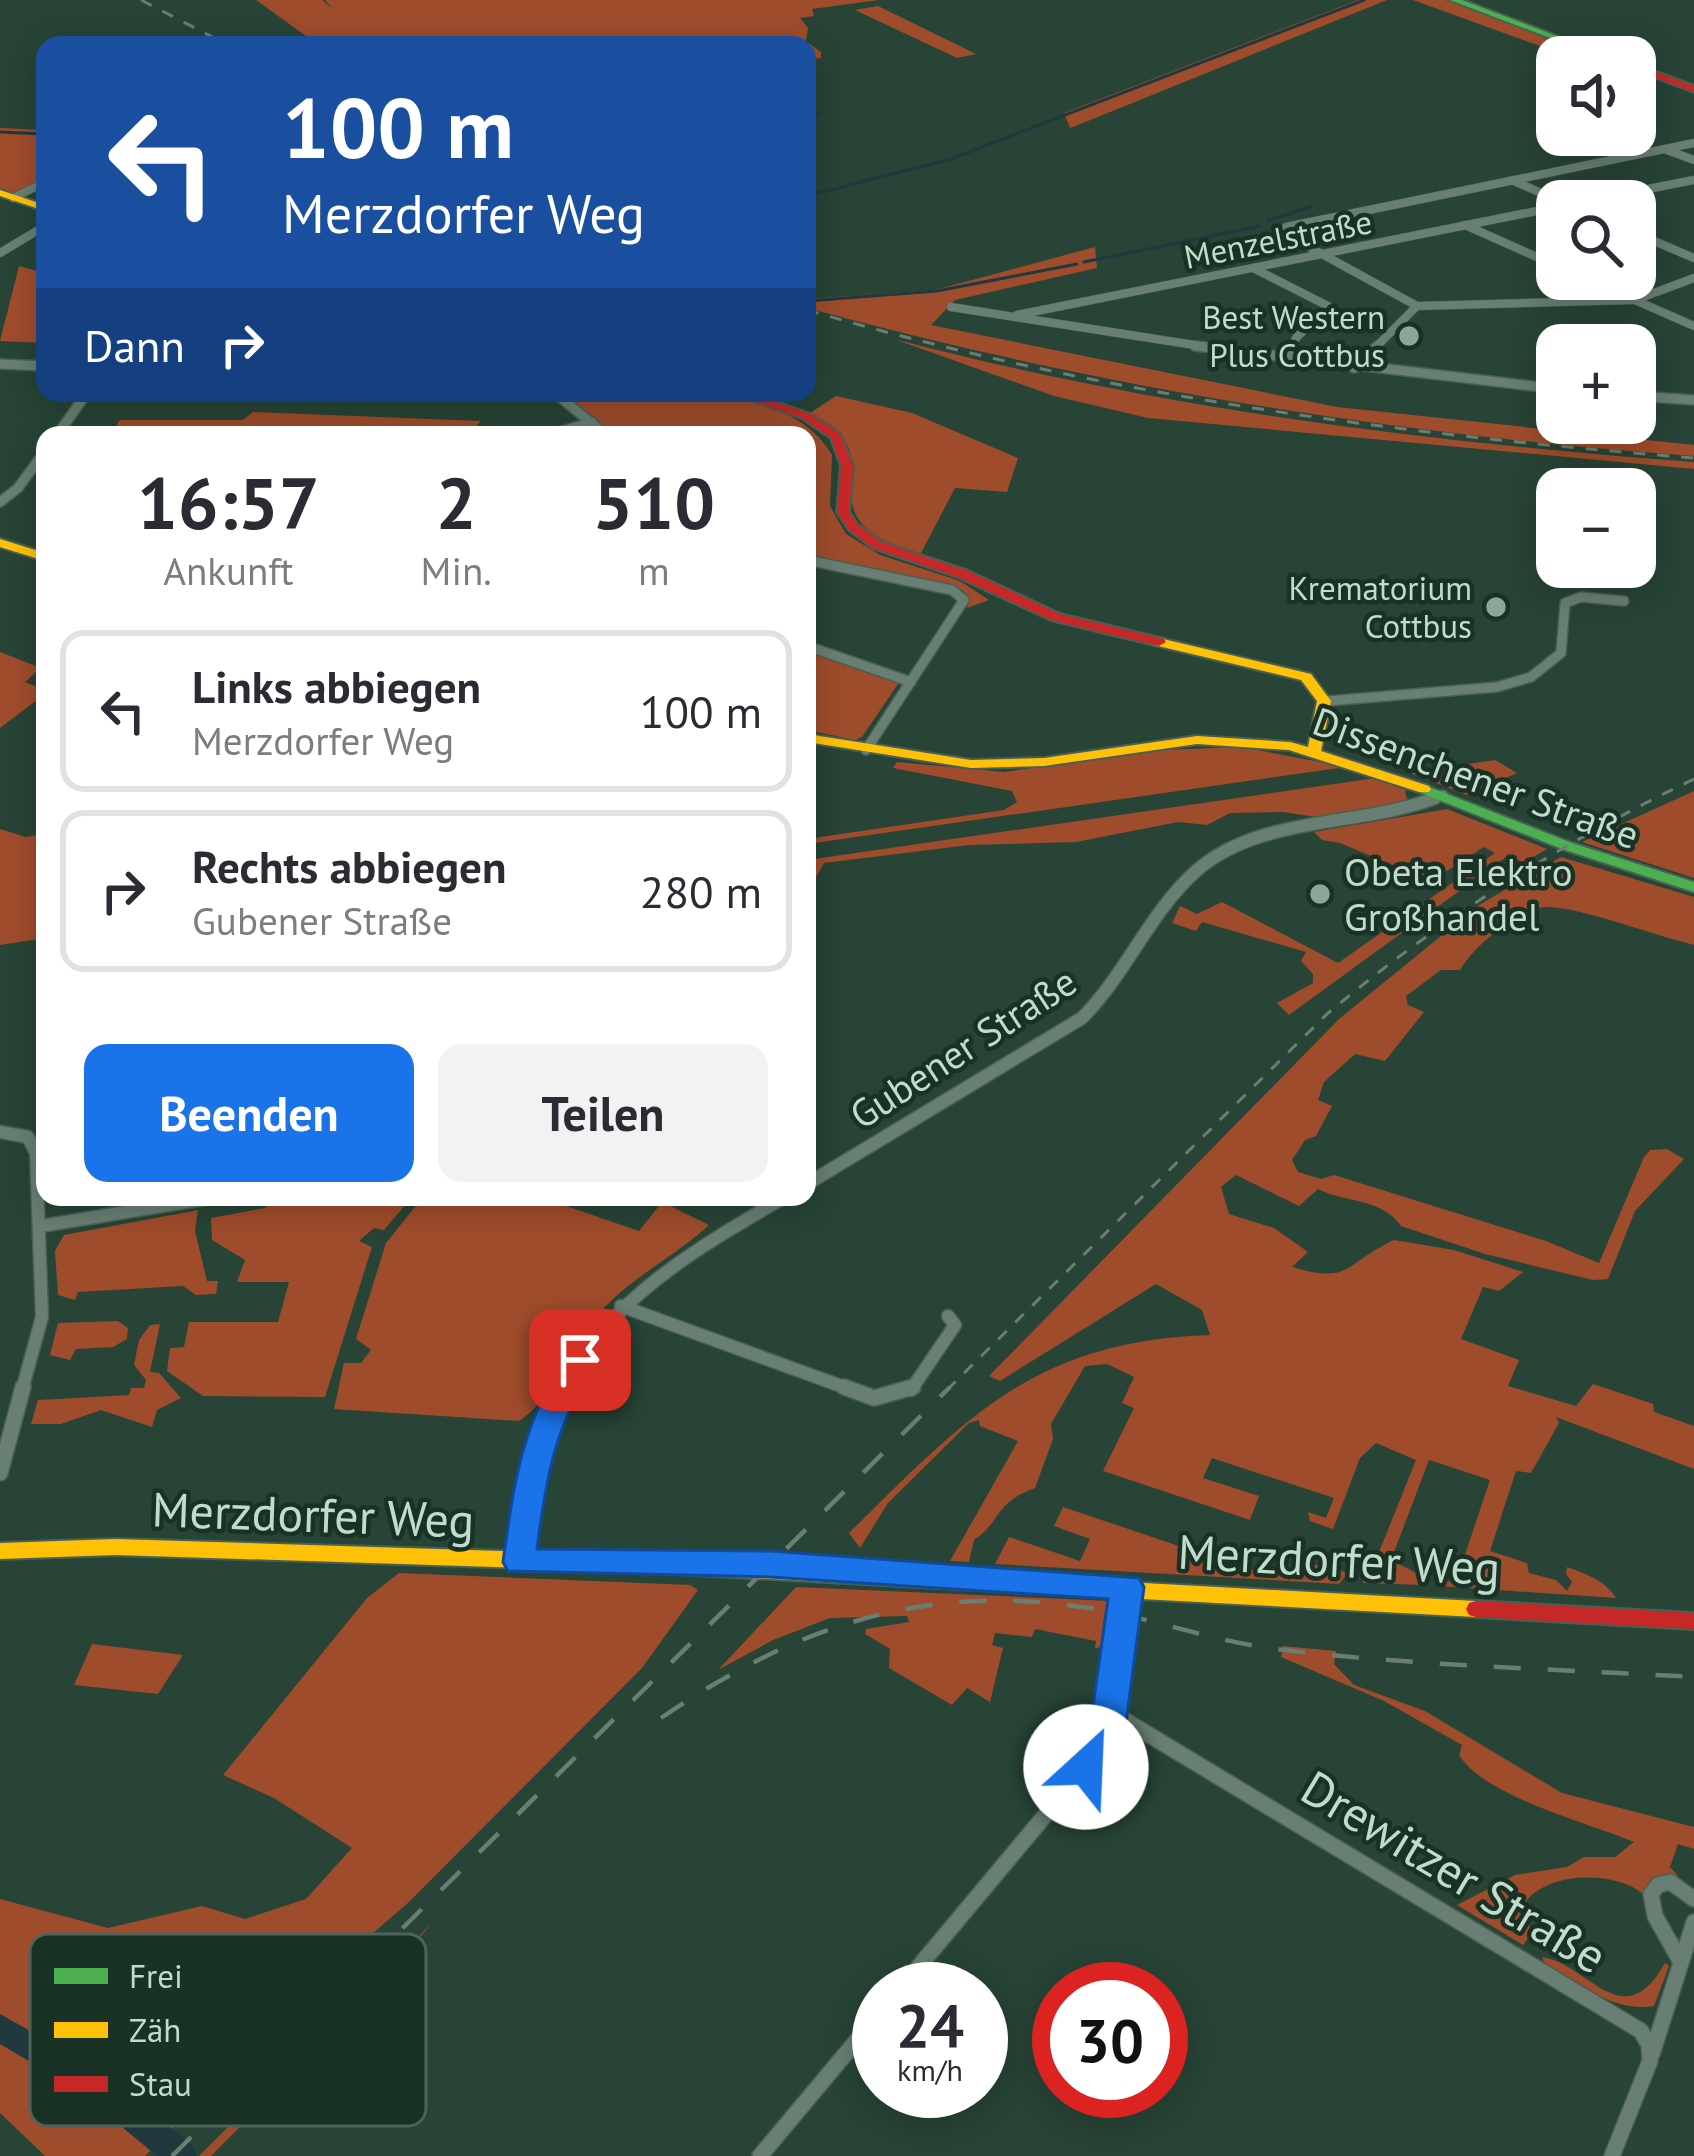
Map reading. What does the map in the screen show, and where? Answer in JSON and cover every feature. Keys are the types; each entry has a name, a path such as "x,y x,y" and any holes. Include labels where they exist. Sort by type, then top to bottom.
{"street":[{"path":"1454,0 1552,36"},
{"path":"1656,74 1694,88"},
{"path":"1694,143 1286,227 1288,236 1417,306 1634,300 1694,326"},
{"path":"1665,149 1694,160"},
{"path":"1512,180 1536,193"},
{"path":"1656,187 1694,180"},
{"path":"7,196 36,185"},
{"path":"7,196 36,205"},
{"name":"Menzelstraße","path":"1008,317 1536,209"},
{"path":"1465,226 1536,257"},
{"path":"0,254 36,232"},
{"path":"1656,242 1694,258"},
{"path":"1253,268 1328,306 1296,338 1288,359"},
{"path":"1656,292 1694,278"},
{"path":"1354,368 1417,306"},
{"path":"951,307 1288,359 1536,387"},
{"path":"0,364 36,366"},
{"path":"1656,397 1694,400"},
{"path":"566,402 596,426"},
{"path":"766,402 800,413 836,437 846,453 843,512 850,524 880,546 954,570 1018,605 1056,617 1306,677 1319,685 1327,701 1315,750"},
{"path":"579,426 592,422"},
{"path":"0,502 36,465"},
{"path":"0,543 36,554"},
{"path":"816,563 952,590 964,599 866,750"},
{"name":"Dissenchener Straße","path":"1327,701 1480,689 1530,680 1561,653 1565,603 1581,597 1624,601"},
{"path":"816,649 911,682"},
{"name":"Dissenchener Straße","path":"816,740 866,750 1004,764 1197,740 1315,750 1567,846 1694,887"},
{"name":"Gubener Straße","path":"816,1179 1082,1018 1120,981 1190,876 1215,857 1279,832 1378,817 1443,795"},
{"path":"0,1132 28,1137 36,1153"},
{"path":"0,1473 41,1317 40,1206"},
{"path":"41,1226 162,1206"},
{"path":"519,1562 532,1462 565,1383 621,1306 769,1206"},
{"path":"621,1306 874,1398 910,1390 955,1325 948,1316"},
{"name":"Merzdorfer Weg","path":"0,1551 116,1547 519,1562 857,1567 908,1575 1694,1621"},
{"path":"923,1962 1099,1751 1111,1712 1127,1587"},
{"name":"Drewitzer Straße","path":"1111,1712 1630,2023 1646,2038 1649,2061"},
{"path":"1681,1961 1655,1916 1651,1894 1658,1885 1670,1882 1694,1899"},
{"path":"1612,2156 1694,1922"},
{"path":"760,2156 852,2046"}],"shaded area":[{"path":"256,0 322,0 332,8 325,0 879,0 812,9 814,16 800,18 808,28 807,36 306,36"},
{"path":"1358,0 1387,0 1070,128 1064,113"},
{"path":"1413,0 1446,0 1543,36 1536,36 1536,45"},
{"path":"878,6 976,54 957,58 855,10"},
{"path":"0,128 36,130 36,182 10,195 0,191"},
{"path":"1095,247 1097,268 955,300 931,325 1337,407 1536,428 1536,442 1357,421 1137,384 816,310 816,298 935,290"},
{"path":"19,266 36,271 36,343 0,341"},
{"path":"894,339 1191,403 1492,444 1694,462 1694,469 1148,418 1054,396"},
{"path":"836,396 912,413 1018,458 1007,492 955,488 920,555 881,539 861,522 852,505 849,450 837,431 810,413"},
{"path":"575,402 751,402 805,426 601,426"},
{"path":"253,412 481,421 476,426 116,426 120,420 243,420"},
{"path":"816,436 832,455 830,506 846,534 880,555 960,581 989,600 967,608 970,598 962,590 816,558"},
{"path":"1656,441 1694,445 1694,456 1553,444"},
{"path":"0,652 36,666 25,682 36,686 36,701 0,728"},
{"path":"816,652 900,681 862,737 855,740 816,732"},
{"path":"1242,747 1346,767 816,843 816,838 1004,810 1017,802 1012,791 893,768 897,762 1004,772 1161,750"},
{"path":"1495,760 1517,773 1467,795 1410,773"},
{"path":"1376,778 1405,790 1407,800 1360,814 1322,818 1283,812 1230,813 1207,825 1178,822 1076,842 969,845 824,863 816,877 816,859"},
{"path":"1694,791 1694,878 1582,842"},
{"path":"1447,809 1547,849 1524,862 1506,857 1289,1015 1277,1003 1313,983 1313,974 1301,961 1306,952 1202,922 1196,931 1172,923 1180,906 1197,914 1222,902 1338,963 1495,853 1484,847 1431,881 1322,840 1314,832"},
{"path":"0,829 36,835 36,939 0,945"},
{"path":"1561,857 1694,897 1694,945 1563,909 1524,913 1486,940 1460,970 1441,970 1406,996 1408,1005 1424,1012 1385,1061 1355,1054 1324,1082 1318,1100 1332,1106 1316,1136 1305,1140 1292,1160 1298,1172 1321,1179 1334,1175 1546,1241 1599,1263 1644,1157 1650,1150 1667,1149 1684,1159 1635,1211 1608,1279 1593,1280 1485,1254 1401,1226 1374,1206 1318,1189 1299,1206 1236,1175 1221,1187 1229,1214 1274,1228 1308,1252 1292,1267 1337,1272 1394,1240 1454,1250 1523,1272 1499,1291 1483,1287 1461,1339 1519,1360 1508,1386 1576,1406 1593,1384 1653,1404 1654,1412 1694,1426 1694,1469 1556,1417 1559,1423 1531,1473 1516,1471 1490,1551 1527,1563 1529,1573 1556,1580 1567,1591 1572,1582 1567,1567 1601,1582 1616,1598 1439,1586 1439,1582 1456,1581 1490,1480 1429,1460 1391,1560 1424,1577 1422,1585 1363,1583 1363,1573 1371,1572 1416,1460 1376,1443 1360,1458 1333,1529 1310,1521 1308,1512 1326,1518 1334,1498 1212,1458 1203,1478 1259,1496 1250,1520 1103,1471 1134,1408 1122,1403 1134,1377 1107,1364 1085,1366 1051,1424 1053,1439 1035,1488 1012,1500 974,1540 969,1562 950,1561 1018,1441 980,1426 979,1420 969,1423 888,1503 860,1548 849,1533 930,1454 968,1421 1007,1393 1096,1352 1210,1335 1202,1310 1156,1284 1000,1381 989,1376 1339,1019 1479,905"},
{"path":"404,1206 384,1230 374,1228 359,1241 372,1247 325,1397 203,1396 167,1371 170,1348 184,1347 189,1322 278,1322 289,1282 237,1282 245,1260 212,1240 211,1218 265,1208"},
{"path":"416,1206 566,1206 639,1231 659,1206 670,1206 709,1225 604,1308 544,1398 519,1421 334,1409 344,1363 361,1363 371,1350 356,1339 386,1243"},
{"path":"198,1210 195,1231 207,1281 218,1281 216,1294 196,1295 183,1286 78,1292 75,1300 58,1295 55,1251 64,1235"},
{"path":"118,1321 128,1328 127,1339 113,1347 76,1349 70,1360 50,1355 58,1323"},
{"path":"160,1324 150,1372 159,1373 181,1398 157,1410 152,1427 101,1410 61,1424 31,1424 38,1400 129,1395 131,1388 144,1388 146,1380 134,1365 139,1340 150,1325"},
{"path":"1063,1507 1250,1570 1331,1564 1347,1574 1339,1584 995,1564 1009,1537 1080,1561 1090,1539 1054,1526"},
{"path":"399,1573 690,1585 698,1590 642,1668 372,1934 30,1934 30,2126 175,2126 145,2156 45,2156 0,2113 0,1899 108,1928 202,1906 245,1919 306,1899 352,1848 274,1798 223,1775 367,1598"},
{"path":"796,1587 1111,1601 1116,1616 1113,1641 1095,1649 1096,1641 1035,1629 1032,1637 995,1633 992,1645 1003,1648 990,1702 967,1688 952,1705 889,1668 890,1649 865,1634 866,1629 909,1622 907,1616 830,1618 773,1640 718,1670"},
{"path":"92,1644 183,1655 158,1694 74,1685"},
{"path":"1283,1646 1336,1651 1334,1664 1354,1685 1425,1711 1562,1793 1694,1827 1694,1849 1678,1844 1670,1867 1679,1877 1663,1877 1642,1893 1598,1878 1549,1885 1525,1903 1531,1934 1523,1945 1457,1905 1515,1875 1567,1867 1584,1857 1615,1857 1634,1842 1513,1796 1472,1770 1459,1755 1462,1745 1384,1701 1281,1657"},
{"path":"1542,1957 1620,1996 1635,1995 1650,1985 1665,1963 1669,1966 1654,2006 1639,2007 1596,1995 1544,1963"},
{"path":"229,2126 241,2126 211,2156 199,2156"}],"waterway":[{"path":"816,194 951,159 1364,0"},
{"path":"816,114 821,113"},
{"path":"0,132 36,134"},
{"path":"1267,221 1312,206"},
{"path":"1084,262 1260,226"},
{"path":"816,300 937,291 1077,264"},
{"path":"0,2028 30,2046"},
{"path":"144,2126 181,2156"}],"railway":[{"path":"141,0 211,36"},
{"path":"816,312 1026,366 1247,407 1469,437 1694,458"},
{"path":"947,1390 1327,1014 1413,946 1503,885 1596,829 1694,779"},
{"path":"397,1934 950,1387"},
{"path":"661,1718 762,1658 812,1636 917,1607 972,1601 1089,1608 1252,1645 1328,1655 1694,1677"},
{"path":"172,2156 202,2126"}],"traffic: fast":[{"path":"1454,0 1551,36"},
{"path":"1424,789 1567,846 1694,887"}],"traffic: slow":[{"path":"0,193 36,205"},
{"path":"0,543 36,554"},
{"path":"1159,642 1306,677 1324,701 1315,750"},
{"path":"816,739 971,764 1044,762 1197,740 1290,746 1424,789"},
{"path":"0,1551 116,1547 629,1563"},
{"path":"623,1563 1476,1609"}],"traffic: jam":[{"path":"1656,75 1694,89"},
{"path":"765,402 806,416 836,436 847,466 843,512 853,527 877,545 963,574 1056,617 1159,642"},
{"path":"1476,1609 1694,1621"}],"place":[{"name":"Best Western Plus Cottbus","path":"1409,336"},
{"name":"Krematorium Cottbus","path":"1496,607"},
{"name":"Obeta Elektro Großhandel","path":"1320,894"}],"route":[{"path":"580,1360 565,1383 532,1462 519,1562 857,1567 908,1575 1127,1587 1107,1730 1086,1767"}]}
